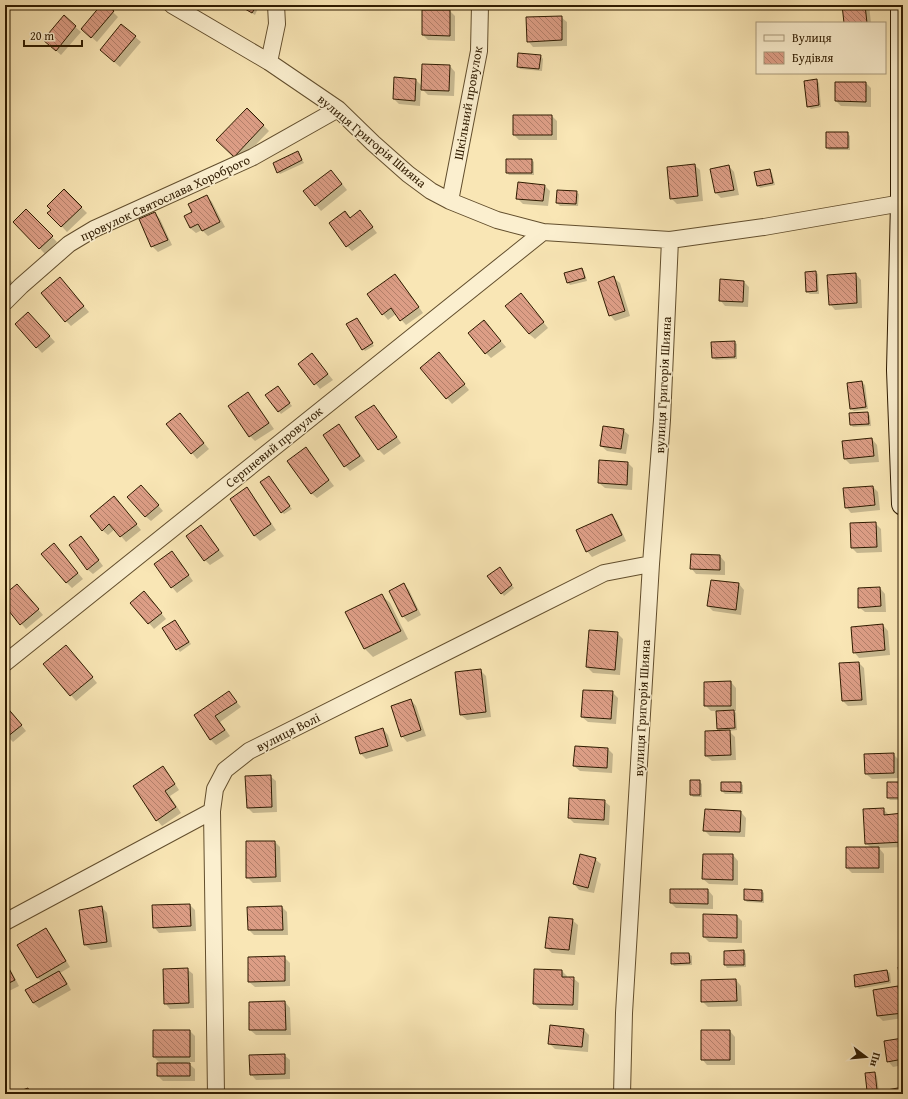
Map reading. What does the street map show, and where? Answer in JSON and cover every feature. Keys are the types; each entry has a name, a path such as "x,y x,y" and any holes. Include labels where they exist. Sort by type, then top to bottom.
{"street":[{"name":"вулиця Григорія Шияна","path":"172,5 269,62 338,109 372,143 408,174 431,191 450,201 497,220 543,232 670,240 662,420 651,564 624,1013 622,1094"},
{"path":"269,62 277,24 276,5"},
{"name":"Шкільний провулок","path":"450,201 479,50 480,5"},
{"path":"902,5 903,116 898,370 903,504"},
{"name":"провулок Святослава Хороброго","path":"5,302 69,244 94,229 253,157 338,109"},
{"path":"670,240 764,227 902,203"},
{"name":"Серпневий провулок","path":"5,663 543,232"},
{"name":"вулиця Волі","path":"216,1094 212,812 215,789 225,770 249,751 604,573 651,564"},
{"path":"5,922 212,812"}],"building":[{"path":"101,5 107,5 114,11 91,38 81,29"},
{"path":"238,5 257,5 252,13"},
{"path":"842,5 865,5 867,22 844,22"},
{"path":"422,10 450,10 450,36 422,35"},
{"path":"64,15 76,26 56,51 43,40"},
{"path":"562,16 562,40 527,42 526,17"},
{"path":"121,24 136,36 114,62 100,50"},
{"path":"518,53 541,55 539,69 517,67"},
{"path":"422,64 450,65 449,91 421,90"},
{"path":"394,77 416,79 415,101 393,99"},
{"path":"817,79 819,105 807,107 804,81"},
{"path":"835,82 866,82 866,102 835,101"},
{"path":"247,108 264,125 234,157 216,140"},
{"path":"513,115 552,115 552,135 513,135"},
{"path":"826,132 848,132 848,148 826,148"},
{"path":"298,151 302,160 277,173 273,163"},
{"path":"506,159 532,159 532,173 506,173"},
{"path":"695,164 698,196 670,199 667,167"},
{"path":"729,165 734,190 715,193 710,169"},
{"path":"770,169 773,183 757,186 754,172"},
{"path":"331,170 342,184 315,206 303,191"},
{"path":"518,182 545,185 543,201 516,199"},
{"path":"64,189 82,207 61,227 47,213 51,210 47,206"},
{"path":"557,190 577,191 576,204 556,203"},
{"path":"207,195 220,222 202,231 198,224 190,228 184,216 192,212 188,204"},
{"path":"26,209 53,236 39,249 13,222"},
{"path":"360,210 373,227 346,247 329,223 345,211 350,218"},
{"path":"155,212 168,240 151,247 139,219"},
{"path":"582,268 585,278 567,283 564,273"},
{"path":"816,271 817,291 806,292 805,272"},
{"path":"856,273 857,303 829,305 827,275"},
{"path":"395,274 419,307 400,321 391,308 382,315 367,294"},
{"path":"614,276 625,311 609,316 598,282"},
{"path":"60,277 84,306 65,322 41,293"},
{"path":"720,279 744,281 743,302 719,301"},
{"path":"521,293 544,322 529,334 505,306"},
{"path":"28,312 50,336 36,348 15,324"},
{"path":"357,318 373,343 362,350 346,324"},
{"path":"484,320 501,341 485,354 468,333"},
{"path":"735,341 735,357 712,358 711,342"},
{"path":"439,352 465,384 446,399 420,368"},
{"path":"312,353 328,374 314,385 298,364"},
{"path":"862,381 866,407 850,409 847,383"},
{"path":"278,386 290,403 278,412 265,395"},
{"path":"248,392 269,423 249,437 228,406"},
{"path":"374,405 397,437 378,450 355,417"},
{"path":"868,412 869,424 850,425 849,413"},
{"path":"180,413 204,443 191,454 166,424"},
{"path":"339,424 360,456 344,467 323,435"},
{"path":"603,426 624,429 621,449 600,446"},
{"path":"872,438 874,456 844,459 842,441"},
{"path":"306,447 329,480 311,494 287,461"},
{"path":"599,460 628,462 627,485 598,483"},
{"path":"269,476 290,506 281,513 260,482"},
{"path":"141,485 159,505 145,517 127,497"},
{"path":"873,486 875,505 845,508 843,488"},
{"path":"247,487 271,524 254,536 230,499"},
{"path":"114,496 137,524 120,537 109,524 102,531 90,516"},
{"path":"612,514 622,535 586,552 576,530"},
{"path":"876,522 877,547 851,548 850,523"},
{"path":"201,525 219,550 204,561 186,536"},
{"path":"81,536 99,560 87,570 69,545"},
{"path":"54,543 78,573 66,583 41,554"},
{"path":"172,551 189,575 171,588 154,564"},
{"path":"691,554 720,555 720,570 690,569"},
{"path":"500,567 512,585 501,594 487,576"},
{"path":"711,580 739,583 736,610 707,606"},
{"path":"404,583 417,610 402,617 389,591"},
{"path":"17,584 39,609 20,625 5,606 5,594"},
{"path":"880,587 881,606 858,608 858,588"},
{"path":"144,591 162,613 148,624 130,603"},
{"path":"382,594 401,631 364,649 345,612"},
{"path":"175,620 189,642 176,650 162,628"},
{"path":"883,624 885,650 853,653 851,627"},
{"path":"589,630 618,632 615,670 586,667"},
{"path":"66,645 93,677 70,696 43,664"},
{"path":"859,662 862,700 842,701 839,663"},
{"path":"481,669 486,712 460,715 455,672"},
{"path":"731,681 731,706 704,706 704,682"},
{"path":"583,690 613,691 611,719 581,717"},
{"path":"229,691 237,702 215,716 225,730 210,740 194,715"},
{"path":"411,699 421,730 401,737 391,706"},
{"path":"5,705 22,725 7,737 5,735"},
{"path":"734,710 735,728 717,729 716,711"},
{"path":"383,728 388,746 360,754 355,737"},
{"path":"730,730 731,755 705,756 705,731"},
{"path":"575,746 608,748 607,768 573,766"},
{"path":"894,753 894,773 865,774 864,754"},
{"path":"163,766 175,784 165,791 176,807 156,821 133,786"},
{"path":"271,775 272,807 247,808 245,776"},
{"path":"690,780 700,780 700,795 690,795"},
{"path":"721,782 741,782 741,792 721,791"},
{"path":"887,782 903,782 903,798 887,798"},
{"path":"569,798 605,800 604,820 568,818"},
{"path":"884,808 884,815 903,813 903,842 865,844 863,809"},
{"path":"705,809 741,811 740,832 703,831"},
{"path":"246,841 275,841 276,877 246,878"},
{"path":"846,847 879,847 879,868 846,868"},
{"path":"580,854 596,858 588,888 573,884"},
{"path":"703,854 733,854 733,880 702,879"},
{"path":"670,889 708,889 708,904 670,903"},
{"path":"744,889 762,890 762,901 744,900"},
{"path":"190,904 191,926 153,928 152,905"},
{"path":"102,906 107,942 84,945 79,910"},
{"path":"282,906 283,930 248,930 247,907"},
{"path":"703,914 737,915 737,938 703,937"},
{"path":"549,917 573,919 569,950 545,948"},
{"path":"46,928 66,961 37,978 17,945"},
{"path":"744,950 744,965 724,965 724,951"},
{"path":"671,953 689,953 690,963 671,964"},
{"path":"285,956 285,981 248,982 248,957"},
{"path":"5,961 15,980 5,985"},
{"path":"903,966 903,980 900,980 898,967"},
{"path":"188,968 189,1003 164,1004 163,969"},
{"path":"534,969 562,970 562,977 574,977 573,1005 533,1004"},
{"path":"887,970 889,981 855,987 854,975"},
{"path":"59,971 67,984 33,1003 25,990"},
{"path":"736,979 737,1001 701,1002 701,980"},
{"path":"898,986 899,993 903,992 903,1013 877,1016 873,990"},
{"path":"285,1001 286,1030 249,1030 249,1002"},
{"path":"550,1025 584,1029 582,1047 548,1044"},
{"path":"153,1030 190,1030 190,1057 153,1057"},
{"path":"701,1030 730,1030 730,1060 701,1060"},
{"path":"903,1038 903,1059 887,1062 884,1041"},
{"path":"285,1054 285,1074 250,1075 249,1055"},
{"path":"157,1063 190,1063 190,1076 157,1076"},
{"path":"875,1072 877,1090 867,1091 865,1073"},
{"path":"903,1087 903,1094 888,1094 887,1090"},
{"path":"28,1088 30,1094 12,1094"},
{"path":"701,1092 731,1093 731,1094 701,1094"},
{"path":"192,1093 192,1094 158,1094"}]}
